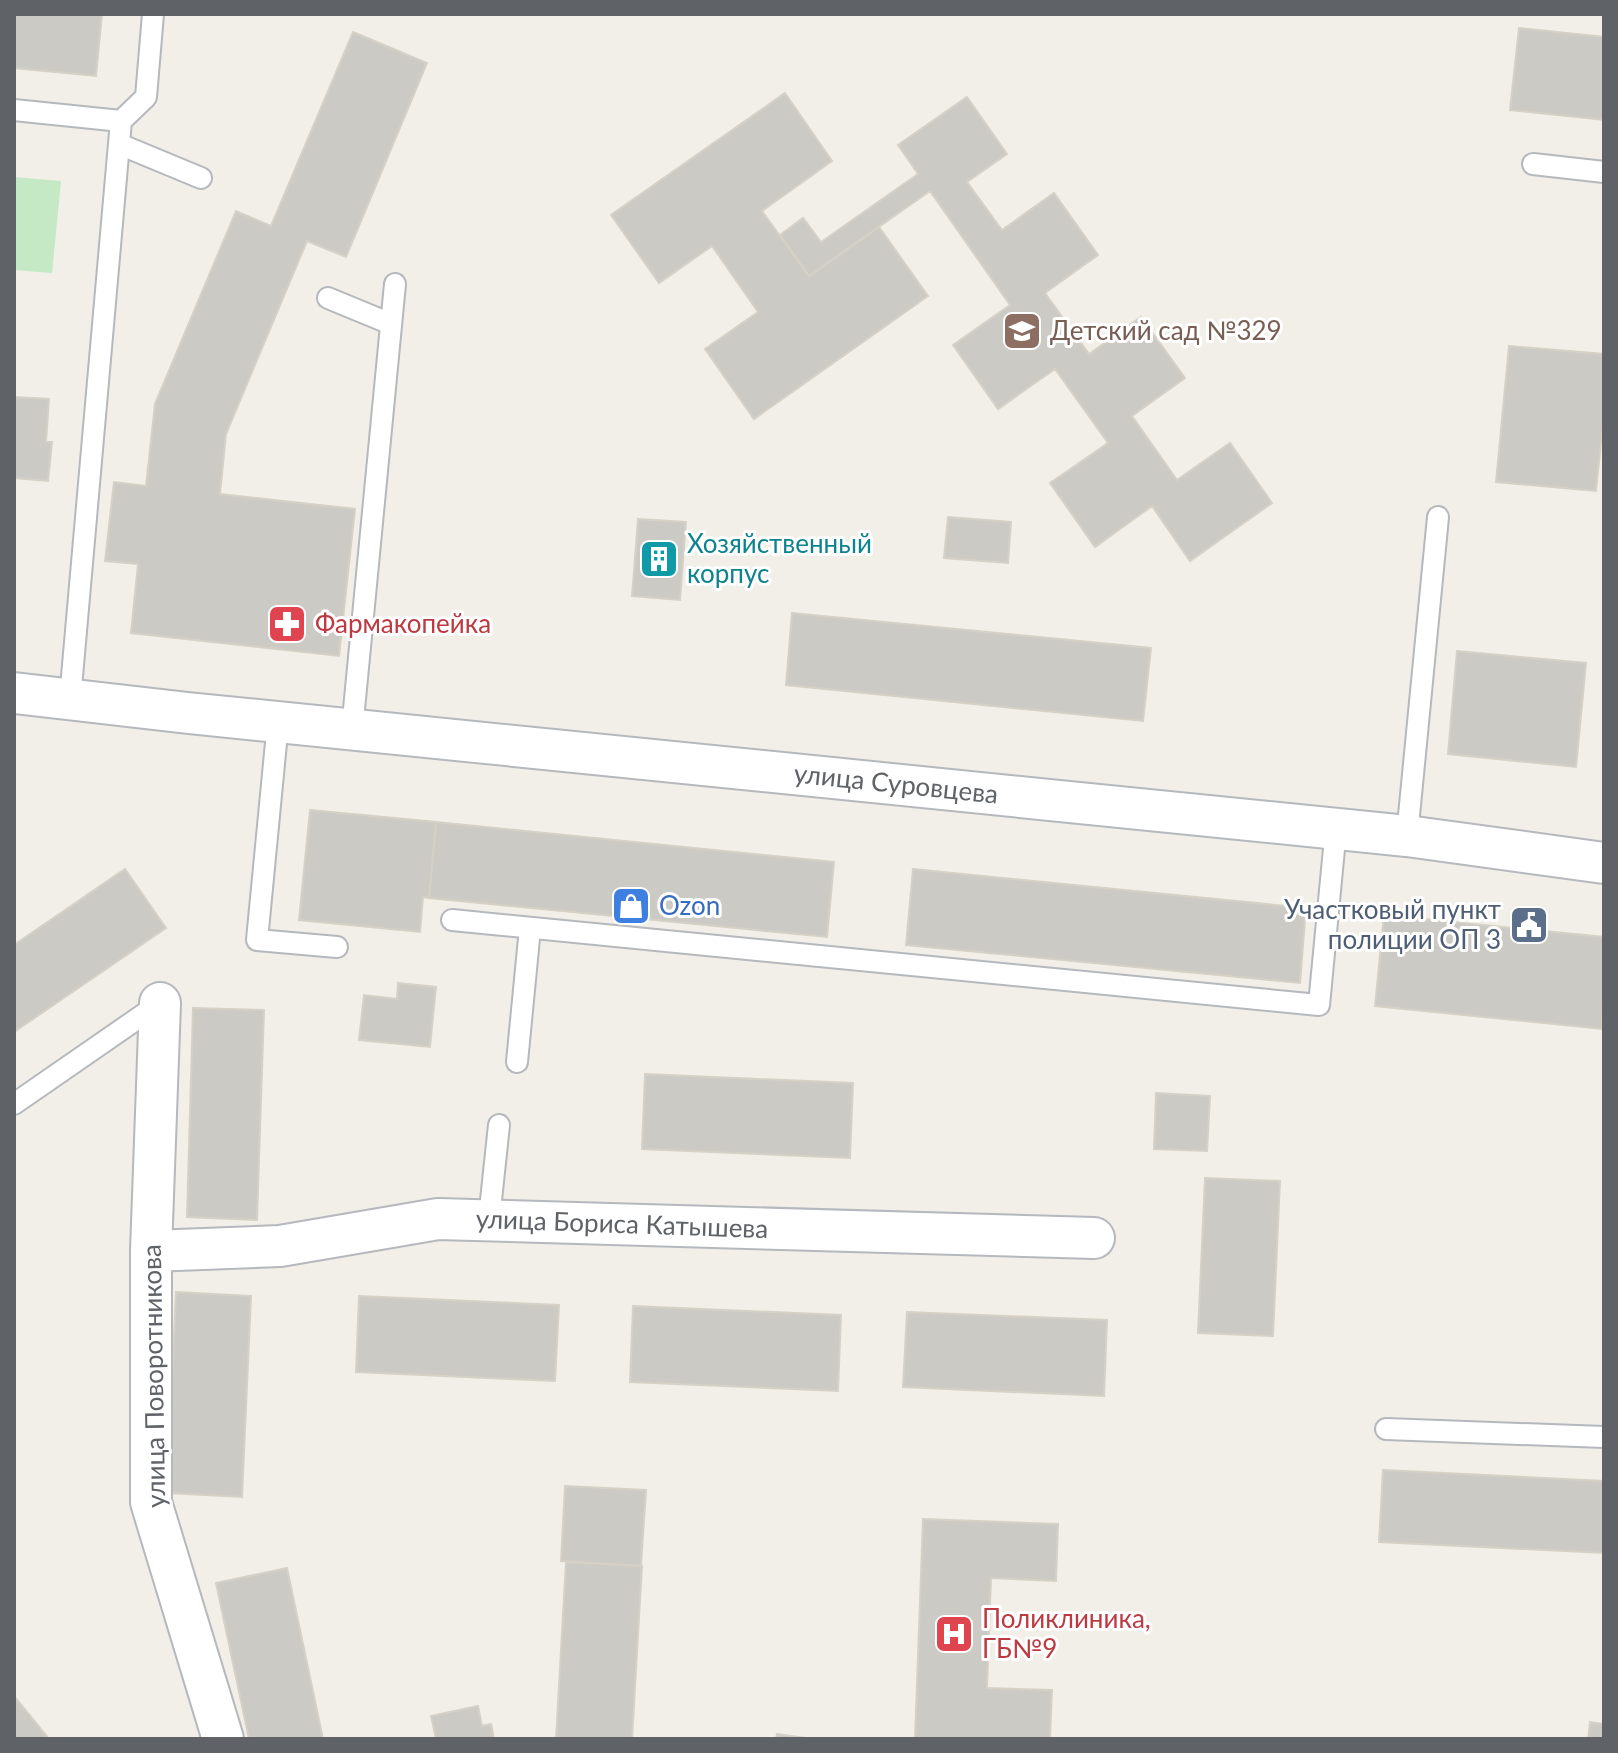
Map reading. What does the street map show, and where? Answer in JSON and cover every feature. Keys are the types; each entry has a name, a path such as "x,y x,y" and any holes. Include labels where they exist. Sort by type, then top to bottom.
{"street":[{"name":"улица Суровцева","path":"14,693 352,730 1336,828 1604,863"},
{"name":"улица Поворотникова","path":"160,1003 151,1251 151,1502 223,1739"},
{"name":"улица Бориса Катышева","path":"151,1251 280,1246 438,1219 1094,1238"}],"lane":[{"path":"70,699 121,121 146,97 153,14"},
{"path":"14,110 121,121"},
{"path":"119,144 201,178"},
{"path":"1533,164 1604,172"},
{"path":"352,730 395,284"},
{"path":"328,298 391,324"},
{"path":"1407,836 1438,517"},
{"path":"278,722 257,940 337,947"},
{"path":"452,920 1319,1005 1336,828"},
{"path":"517,1062 530,928"},
{"path":"14,1104 160,1003"},
{"path":"489,1219 499,1125"},
{"path":"1386,1429 1604,1437"}],"green space":[{"path":"14,177 61,181 52,273 14,270"}],"building":[{"path":"14,14 102,14 96,76 14,68"},
{"path":"1519,28 1604,37 1604,120 1510,110"},
{"path":"353,32 427,63 346,257 307,241 226,434 220,494 355,509 339,656 131,633 138,564 105,561 114,482 146,486 155,404 236,211 271,226"},
{"path":"785,93 832,161 762,211 809,276 879,227 928,296 754,419 705,349 758,312 712,246 659,283 611,215"},
{"name":"Детский сад №329","path":"967,97 1007,154 967,182 1002,230 1054,193 1098,255 1045,293 1089,354 1141,317 1185,378 1132,416 1177,480 1230,443 1272,503 1190,561 1152,506 1095,547 1050,483 1108,443 1055,369 998,409 953,345 1010,305 930,191 809,276 780,235 803,218 821,242 918,174 898,145"},
{"path":"1509,346 1604,354 1604,413 1596,491 1496,482"},
{"path":"14,397 49,399 46,442 52,442 48,481 14,478"},
{"path":"948,517 1011,522 1008,563 944,558"},
{"name":"Хозяйственный корпус","path":"638,519 686,522 680,600 632,596"},
{"path":"792,613 1151,648 1143,721 786,685"},
{"path":"1457,651 1586,663 1576,767 1448,754"},
{"path":"310,810 436,822 429,898 423,897 420,932 299,920"},
{"path":"436,822 834,862 827,937 429,898"},
{"path":"125,869 166,928 14,1032 14,945"},
{"path":"913,869 1306,908 1300,983 906,945"},
{"path":"1384,915 1604,937 1602,1029 1375,1006"},
{"path":"398,983 436,987 430,1047 359,1040 364,995 397,999"},
{"path":"193,1008 264,1010 257,1220 187,1217"},
{"path":"645,1074 853,1083 850,1158 642,1149"},
{"path":"1156,1093 1210,1096 1207,1151 1154,1149"},
{"path":"1205,1178 1280,1181 1273,1336 1198,1333"},
{"path":"176,1292 251,1296 242,1497 167,1493"},
{"path":"359,1296 559,1305 555,1381 356,1372"},
{"path":"633,1306 841,1315 838,1391 630,1382"},
{"path":"907,1312 1107,1320 1104,1396 903,1387"},
{"path":"1383,1470 1604,1481 1604,1553 1379,1542"},
{"path":"565,1486 646,1490 641,1566 561,1561"},
{"name":"Поликлиника, ГБ№9","path":"923,1519 1058,1524 1056,1581 991,1578 987,1688 1052,1690 1050,1739 915,1738"},
{"path":"566,1562 642,1566 632,1739 556,1739"},
{"path":"287,1568 323,1739 249,1739 216,1583"},
{"path":"14,1696 49,1739 14,1739"},
{"path":"478,1706 482,1726 491,1724 494,1739 436,1739 431,1716"},
{"path":"1590,1722 1604,1724 1604,1739 1588,1739"},
{"path":"777,1734 813,1739 776,1739"}],"place":[{"name":"Детский сад №329","path":"1022,331"},
{"name":"Хозяйственный корпус","path":"659,559"},
{"name":"Фармакопейка","path":"287,624"},
{"name":"Ozon","path":"631,906"},
{"name":"Участковый пункт полиции ОП 3","path":"1529,925"},
{"name":"Поликлиника, ГБ№9","path":"954,1634"}]}
